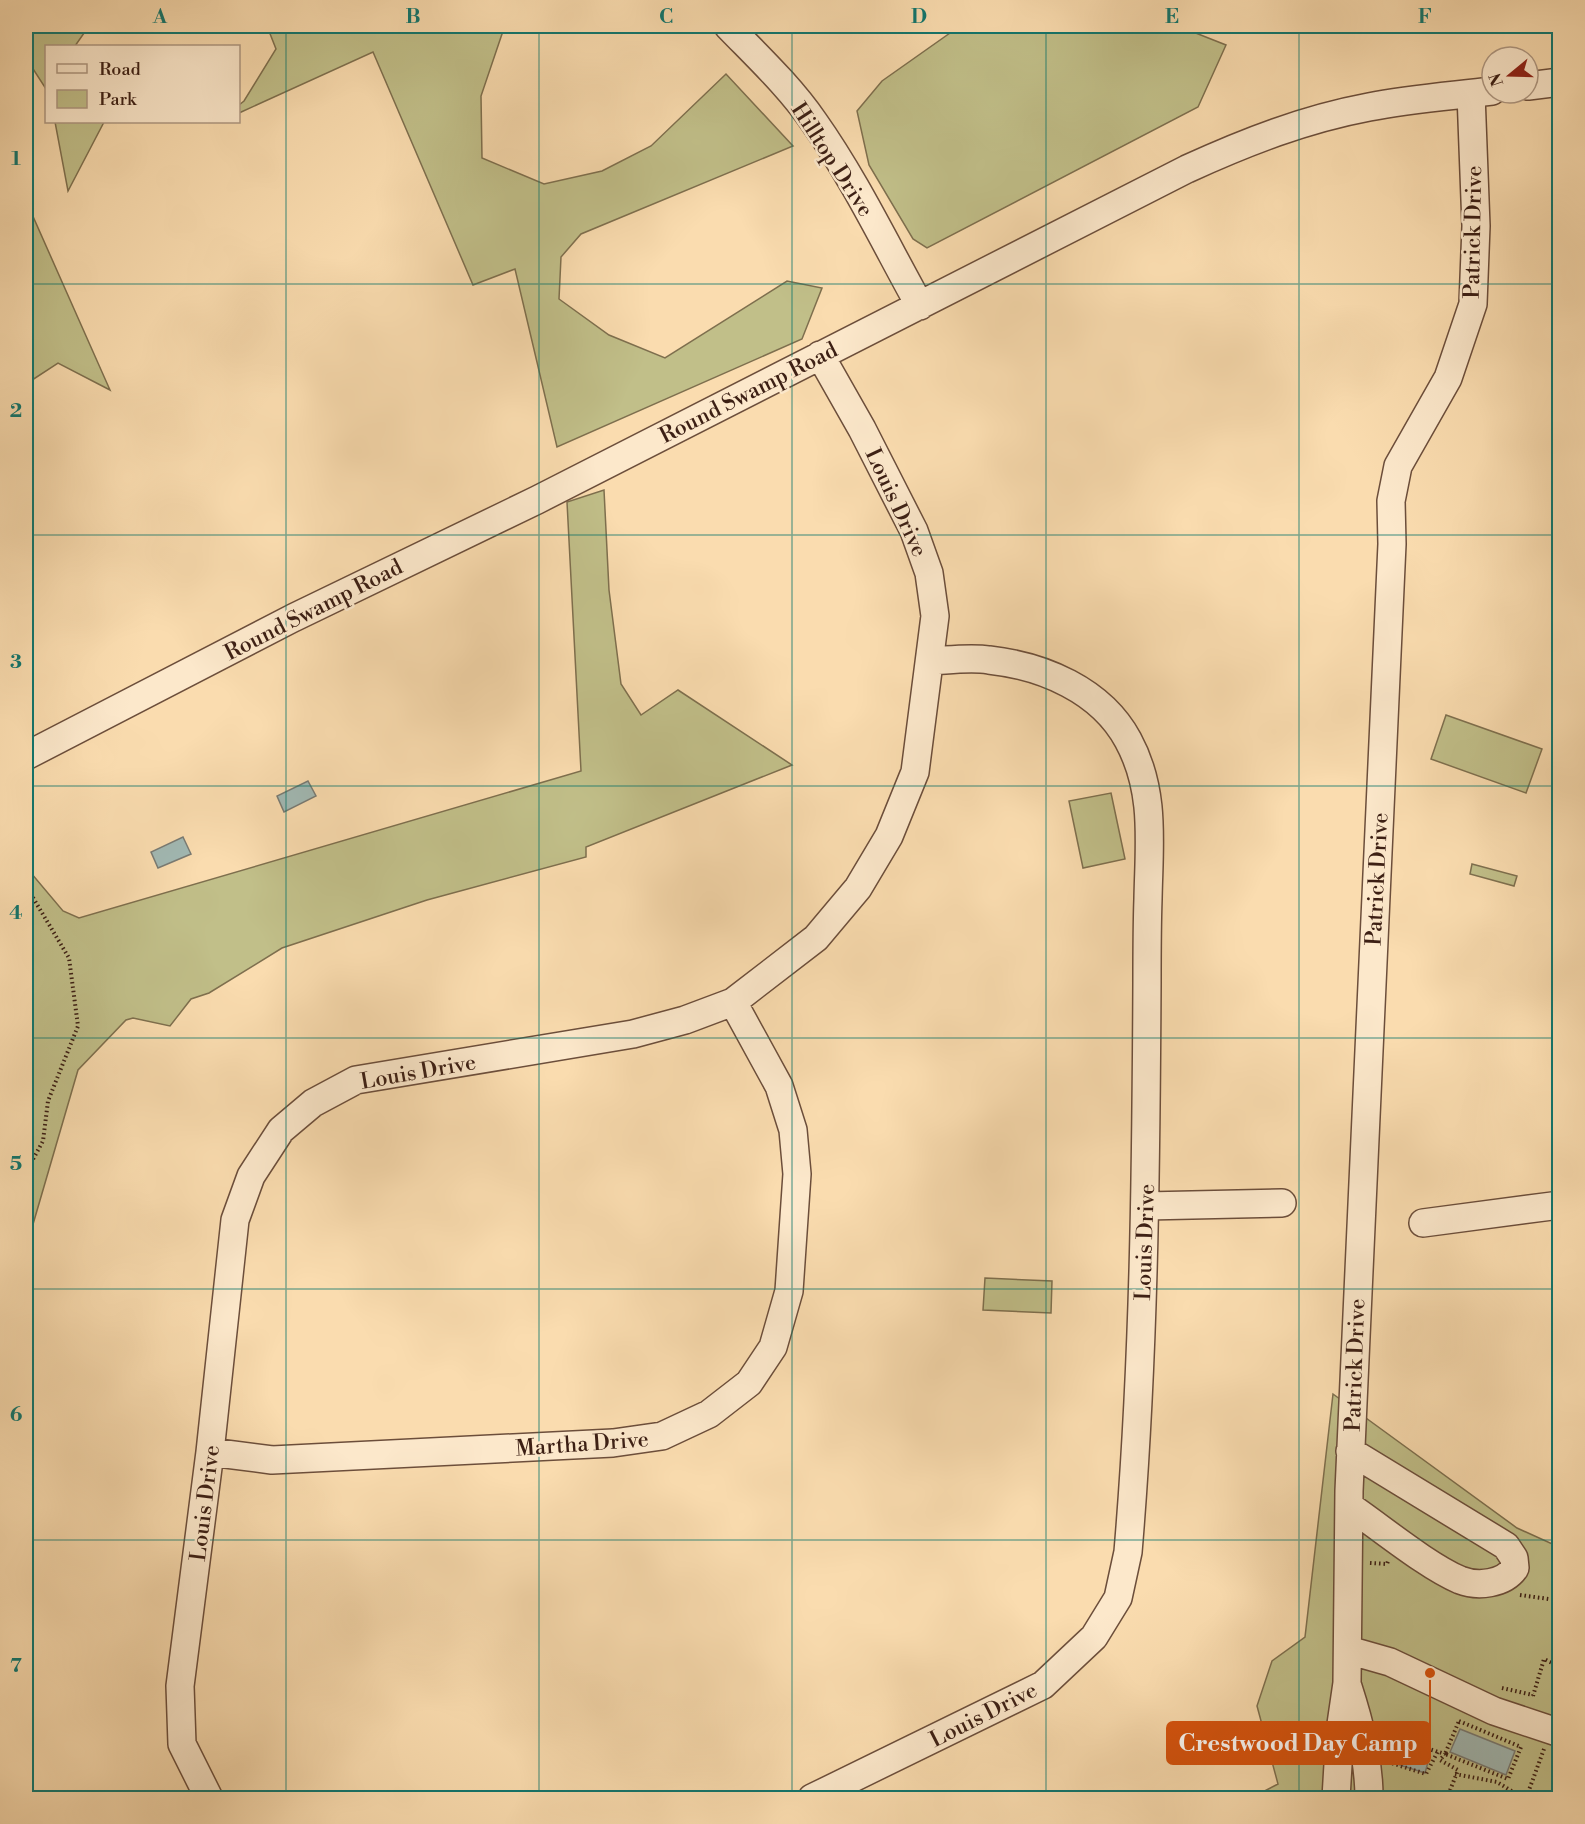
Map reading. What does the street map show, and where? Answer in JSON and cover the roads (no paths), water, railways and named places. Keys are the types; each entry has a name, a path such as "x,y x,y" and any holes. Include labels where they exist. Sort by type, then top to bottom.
{"street":[{"name":"Hilltop Drive","path":"728,26 778,78 814,122 859,194 920,306"},
{"path":"1540,84 1560,82"},
{"name":"Round Swamp Road","path":"26,756 324,602 537,500 1187,168 1248,141 1369,106 1480,92"},
{"name":"Patrick Drive","path":"1347,1683 1350,1451 1392,544 1391,501 1398,466 1448,378 1473,303 1481,105"},
{"name":"Louis Drive","path":"209,1798 182,1744 180,1686 210,1452 235,1220 250,1176 281,1130 313,1103 356,1080 633,1034 685,1020 733,1002 816,938 858,888 889,836 915,772 932,661 935,616 928,573 914,531 862,429 820,356"},
{"name":"Louis Drive","path":"812,1798 1043,1685 1094,1637 1118,1598 1128,1552 1146,1206 1148,898 1151,826 1144,778 1128,740 1102,706 1072,685 1032,667 987,659 932,661"},
{"name":"Martha Drive","path":"210,1452 272,1460 613,1443 662,1437 710,1414 749,1383 773,1347 789,1291 797,1174 793,1130 778,1086 733,1002"},
{"path":"1146,1206 1282,1203"},
{"path":"1423,1223 1560,1205"},
{"path":"1349,1506 1461,1580 1488,1583 1503,1579 1515,1568 1514,1558 1506,1546 1350,1451"},
{"path":"1348,1650 1390,1662 1494,1711 1525,1721 1553,1738"},
{"path":"1336,1798 1340,1731 1347,1683"},
{"path":"1347,1683 1360,1723 1369,1773 1369,1798"}],"water":[{"path":"308,781 316,796 284,812 277,796"},
{"path":"183,837 191,854 158,868 151,852"},
{"path":"1460,1729 1515,1751 1506,1775 1450,1752"},
{"path":"1385,1741 1430,1755 1425,1773 1387,1761"}],"place":[{"name":"Crestwood Day Camp","path":"1430,1673"}]}
